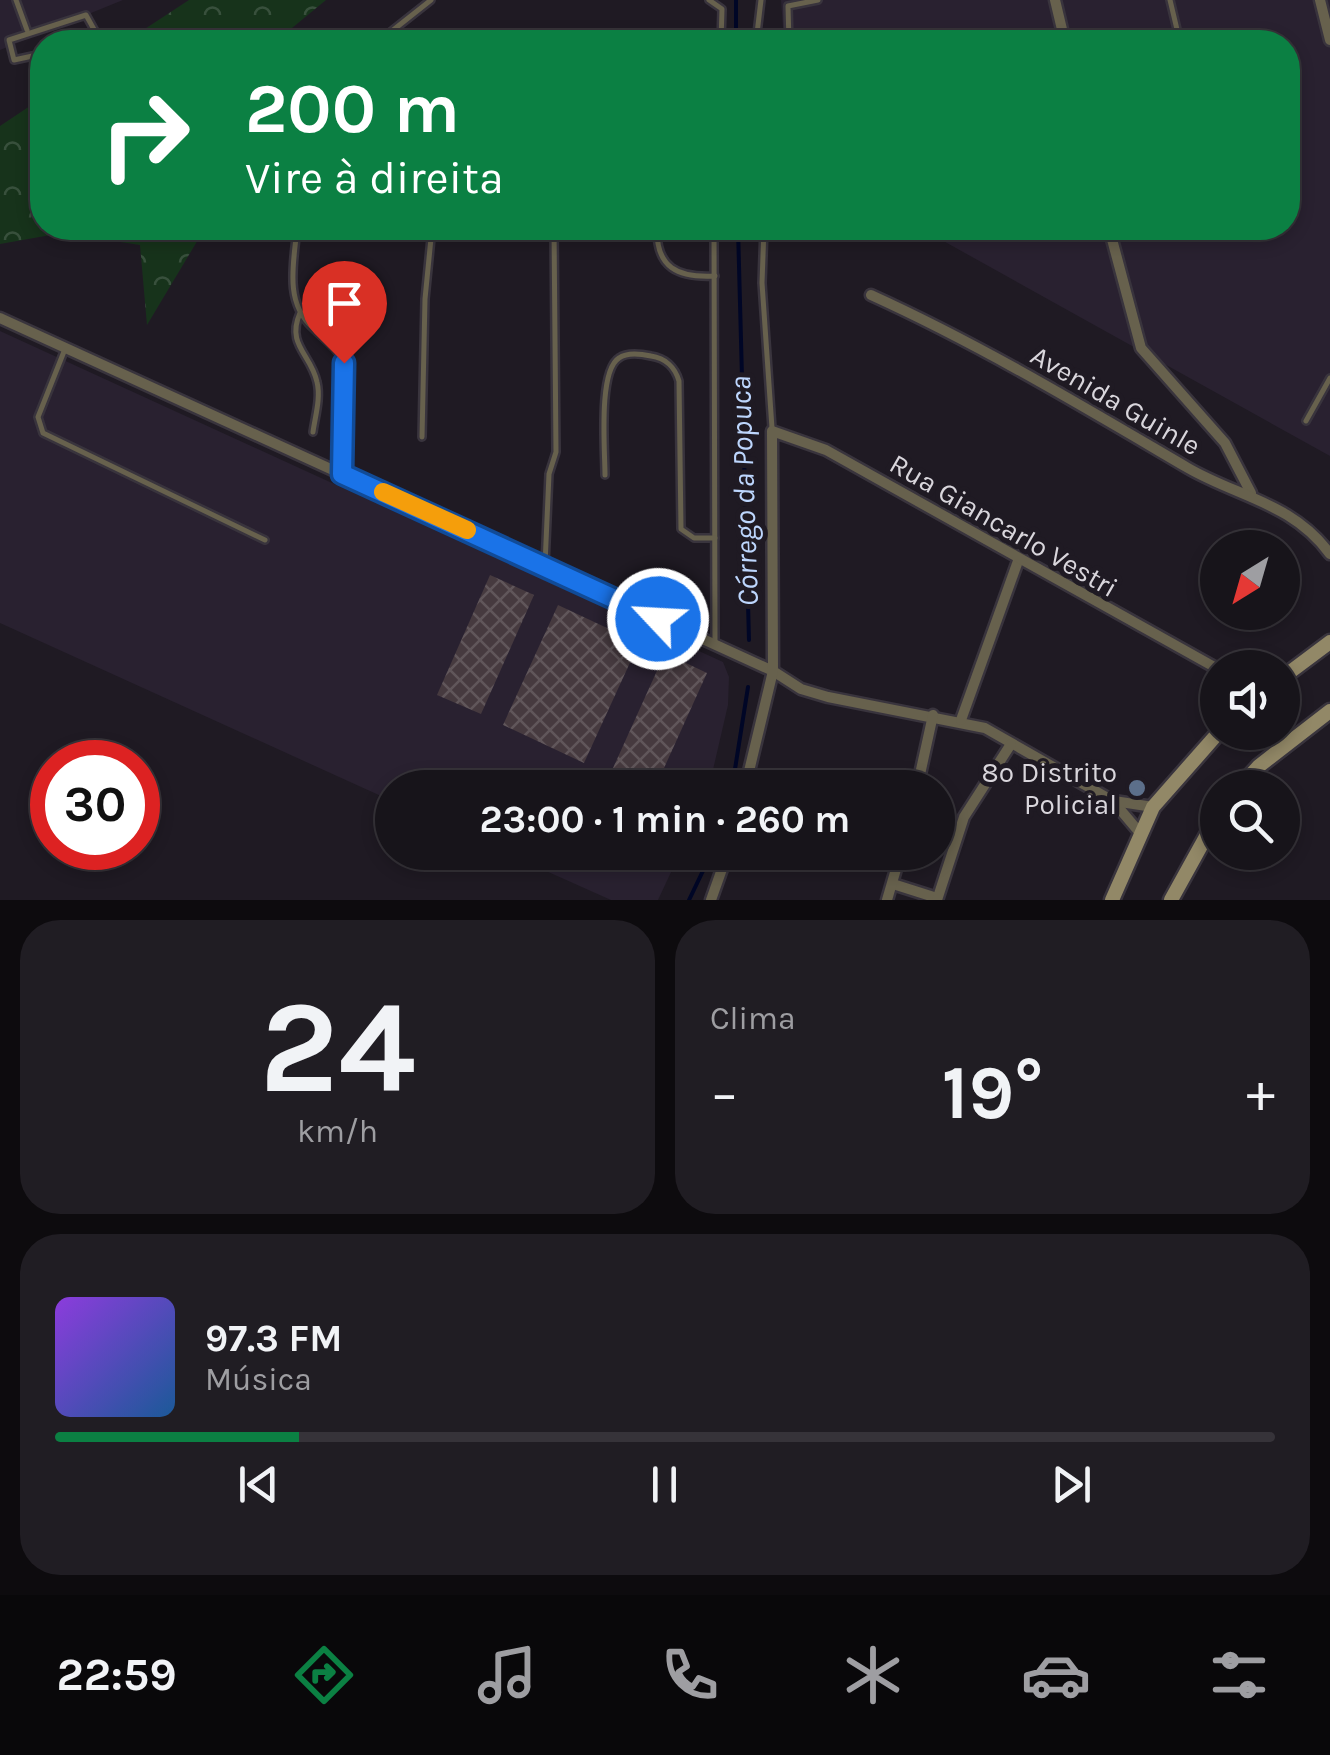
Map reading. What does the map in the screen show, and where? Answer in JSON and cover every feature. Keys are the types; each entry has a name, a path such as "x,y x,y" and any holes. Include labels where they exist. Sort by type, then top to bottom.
{"main road":[{"path":"1300,664 1330,642"},
{"path":"1256,770 1330,711"},
{"path":"1112,900 1153,806 1203,750"},
{"path":"1171,900 1200,848"}],"street":[{"path":"1055,0 1062,30"},
{"path":"1320,0 1330,40"},
{"path":"1112,240 1141,348 1225,442 1250,493"},
{"name":"Avenida Guinle","path":"871,294 1095,412 1191,470 1250,493 1302,523 1330,554"},
{"path":"0,318 774,671 801,689 828,698 961,720 986,728 1113,801 1140,832"},
{"path":"749,770 774,671 772,431"},
{"name":"Rua Giancarlo Vestri","path":"772,431 826,450 1200,662"},
{"path":"961,720 1018,561"},
{"path":"921,770 933,715"},
{"path":"893,884 937,899 964,817 1011,744"},
{"path":"1113,801 1153,806"},
{"path":"711,900 722,870"},
{"path":"887,900 896,870"}],"lane":[{"path":"16,0 27,31"},
{"path":"393,30 431,0"},
{"path":"710,0 722,9 722,30"},
{"path":"757,30 760,0"},
{"path":"789,30 788,6 818,0"},
{"path":"1170,0 1177,30"},
{"path":"31,30 86,15 94,30"},
{"path":"30,30 9,40 11,55 20,60 30,57"},
{"path":"295,240 292,283 300,313 338,350 344,363 342,474"},
{"path":"422,437 425,298 431,240"},
{"path":"545,565 549,474 556,452 554,240"},
{"path":"658,240 658,252 671,270 689,278 715,276"},
{"path":"714,240 714,645"},
{"path":"764,240 762,284 772,431"},
{"path":"300,313 295,325 296,344 318,386 313,432"},
{"path":"66,348 38,417 43,433 265,540"},
{"path":"606,475 606,387 613,364 627,355 660,358 676,371 678,381 681,530 694,538 715,538"},
{"path":"1306,421 1330,378"}],"shaded area":[{"path":"0,0 123,0 49,30 30,30 30,38 0,50"},
{"path":"781,0 1330,0 1330,456 942,240 1300,240 1300,30 783,30"},
{"path":"0,331 723,662 729,677 728,705 713,770 375,770 375,793 0,623"},
{"path":"544,870 672,870 658,900 611,900"}],"green space":[{"path":"189,0 326,0 290,30 143,30"},
{"path":"30,106 30,239 0,244 0,126"},
{"path":"108,240 198,240 147,325 140,245"}],"building":[{"path":"490,575 534,595 481,714 437,695"},
{"path":"558,605 639,643 584,763 503,725"},
{"path":"665,653 707,673 663,770 612,770"}],"waterway":[{"path":"736,0 736,30"},
{"name":"Córrego da Popuca","path":"738,240 749,640"},
{"name":"Córrego da Popuca","path":"735,770 748,687"},
{"name":"Córrego da Popuca","path":"689,900 703,870"}],"slow traffic":[{"path":"383,492 467,530"}],"place":[{"name":"8º Distrito Policial","path":"1137,788"}],"route":[{"path":"344,363 342,474 658,619"}]}
